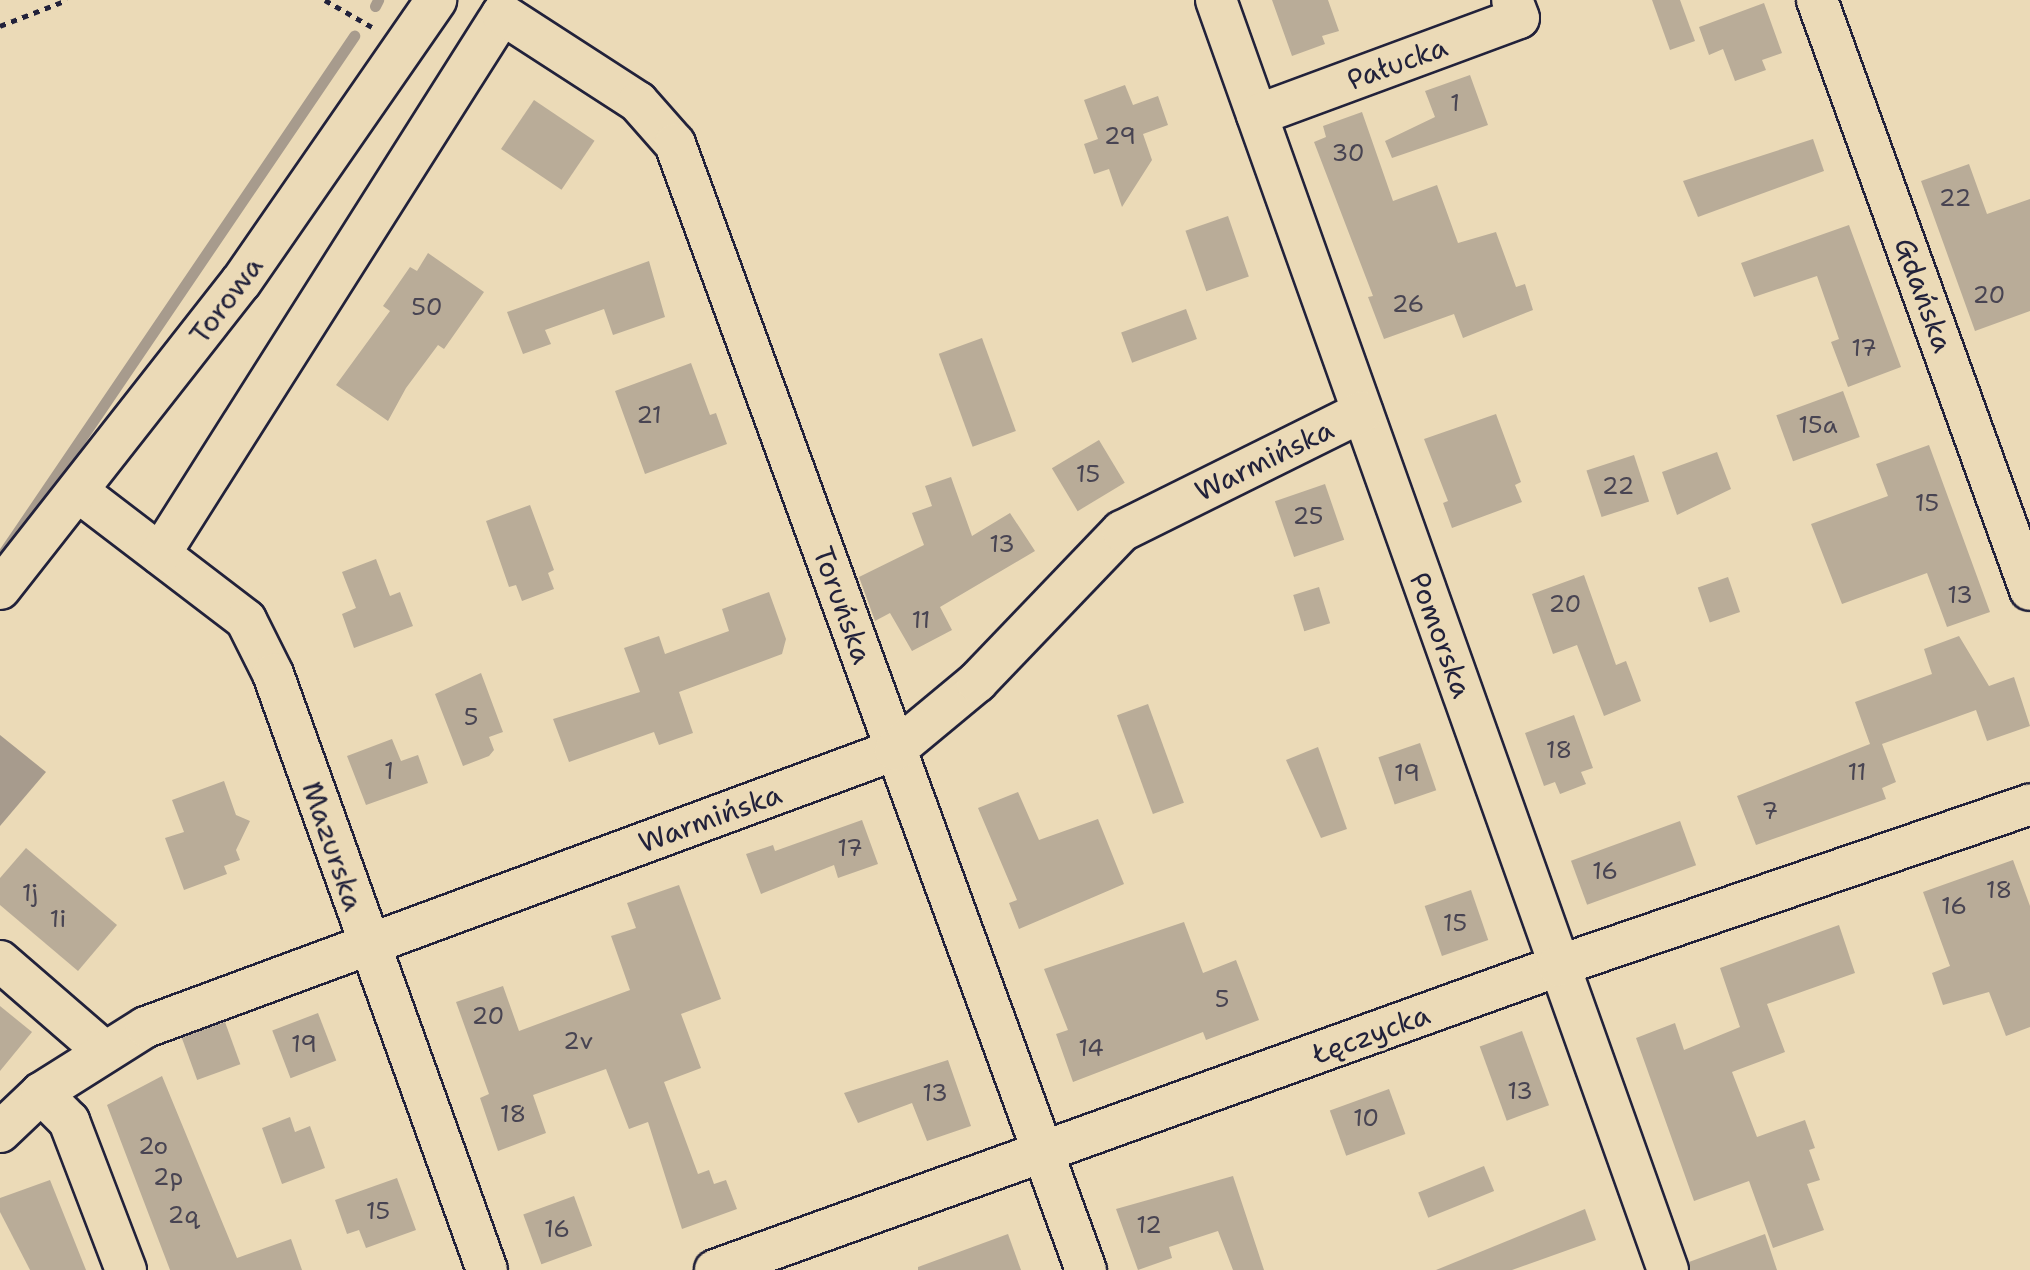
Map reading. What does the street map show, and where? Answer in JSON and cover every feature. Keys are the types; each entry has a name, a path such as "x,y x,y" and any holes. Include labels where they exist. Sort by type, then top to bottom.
{"street":[{"name":"Torowa","path":"0,589 80,493 241,282 436,0"},
{"name":"Pomorska","path":"1216,0 1668,1270"},
{"name":"Pałucka","path":"1257,115 1519,18 1512,0"},
{"name":"Gdańska","path":"1817,0 2030,590"},
{"name":"Toruńska","path":"160,554 502,14 611,81 658,121 675,144 1086,1270"},
{"name":"Warmińska","path":"0,1132 41,1093 146,1027 895,750 977,682 1122,531 1362,412"},
{"name":"Mazurska","path":"80,493 246,620 273,674 487,1270"},
{"name":"Łęczycka","path":"715,1270 1045,1155 1558,966 2030,804"},
{"path":"0,961 104,1051"},
{"path":"41,1093 69,1121 126,1270"}],"path":[{"path":"0,26 67,0"},
{"path":"325,0 406,46"}],"shaded area":[{"path":"0,735 46,772 0,826"}],"building":[{"path":"1272,0 1328,0 1339,31 1322,36 1325,44 1292,56"},
{"path":"1652,0 1680,0 1695,41 1670,50"},
{"path":"1764,3 1782,53 1762,60 1766,70 1735,81 1723,49 1709,55 1699,27"},
{"path":"1470,75 1488,125 1392,158 1385,141 1435,117 1425,91"},
{"path":"1125,85 1133,105 1158,96 1168,125 1143,134 1152,160 1122,207 1109,169 1094,174 1084,144 1098,139 1084,100"},
{"path":"534,100 595,141 562,190 501,149"},
{"path":"1362,112 1393,201 1437,185 1458,243 1496,232 1516,287 1525,284 1533,310 1463,338 1454,314 1384,339 1368,297 1373,296 1314,142 1326,137 1323,126"},
{"path":"1813,139 1824,171 1698,217 1683,181"},
{"path":"1969,164 1987,214 2030,199 2030,311 1975,331 1921,181"},
{"path":"1228,216 1249,277 1206,291 1185,231"},
{"path":"1849,225 1901,367 1848,387 1831,342 1839,339 1817,276 1754,297 1741,263"},
{"path":"428,253 484,292 444,349 438,345 406,388 388,421 336,385 390,311 383,306 410,267 417,271"},
{"path":"649,261 665,317 613,335 604,309 545,330 551,344 523,354 507,312"},
{"path":"1186,309 1197,339 1132,363 1121,333"},
{"path":"982,338 1016,431 973,447 939,354"},
{"path":"691,363 710,415 716,413 727,444 645,474 615,391"},
{"path":"1843,391 1860,437 1793,461 1776,415"},
{"path":"1496,414 1521,482 1515,485 1522,502 1452,528 1443,503 1448,501 1424,439"},
{"path":"1099,440 1125,483 1078,511 1052,468"},
{"path":"1929,445 1990,612 1947,627 1927,573 1842,604 1811,524 1888,496 1876,464"},
{"path":"1717,452 1731,489 1677,515 1662,472"},
{"path":"1634,455 1649,502 1602,517 1586,470"},
{"path":"951,477 972,536 1010,513 1035,551 940,607 952,630 912,651 890,613 875,621 859,577 924,545 912,513 932,506 925,486"},
{"path":"1325,484 1344,540 1294,557 1275,501"},
{"path":"530,505 554,570 548,573 554,589 522,601 516,585 509,587 486,521"},
{"path":"376,559 390,596 400,592 413,626 354,648 342,614 356,608 342,572"},
{"path":"1584,575 1616,665 1626,661 1641,701 1604,716 1577,645 1553,654 1532,594"},
{"path":"1728,577 1740,612 1710,622 1698,587"},
{"path":"1319,587 1330,623 1304,631 1293,595"},
{"path":"769,592 786,639 782,654 679,692 693,733 659,745 654,732 569,762 553,719 640,692 624,648 659,636 665,654 729,631 722,609"},
{"path":"1959,636 1989,686 2014,677 2030,726 1987,741 1976,710 1882,744 1896,782 1882,788 1886,799 1756,845 1737,796 1870,744 1855,702 1932,674 1924,649"},
{"path":"481,673 503,732 489,737 494,750 489,756 463,766 435,694"},
{"path":"1148,704 1184,803 1153,814 1117,715"},
{"path":"1574,715 1593,768 1581,772 1586,784 1560,794 1555,782 1544,786 1525,733"},
{"path":"392,739 401,761 418,755 428,783 366,805 347,756"},
{"path":"1420,743 1436,790 1395,805 1378,757"},
{"path":"1318,747 1347,829 1321,838 1286,760"},
{"path":"224,781 236,815 250,821 236,850 240,860 224,866 227,874 184,890 165,838 184,832 172,800"},
{"path":"1018,792 1039,840 1098,819 1124,884 1019,929 1009,903 1017,900 978,808"},
{"path":"862,820 878,864 838,878 834,865 761,894 746,854 773,845 775,851"},
{"path":"1680,821 1696,865 1587,905 1571,861"},
{"path":"26,848 117,925 78,971 0,905 0,878"},
{"path":"2013,860 2030,906 2030,1027 2006,1036 1989,992 1943,1005 1932,973 1950,966 1923,892"},
{"path":"679,885 721,999 681,1014 701,1068 664,1082 698,1174 709,1170 714,1184 726,1180 737,1209 682,1229 648,1122 629,1129 606,1069 533,1095 546,1133 498,1151 480,1098 489,1094 456,1002 503,986 519,1031 630,990 611,936 636,928 627,903"},
{"path":"1471,890 1488,940 1442,956 1425,906"},
{"path":"1184,922 1203,973 1236,960 1259,1020 1206,1040 1203,1032 1073,1082 1056,1034 1068,1030 1044,969"},
{"path":"1839,925 1855,973 1767,1004 1785,1052 1732,1072 1757,1137 1805,1120 1815,1148 1809,1150 1820,1180 1807,1184 1824,1230 1773,1248 1749,1181 1694,1201 1636,1038 1675,1023 1684,1050 1740,1027 1720,968"},
{"path":"0,1006 32,1032 0,1071"},
{"path":"318,1013 336,1061 291,1078 272,1031"},
{"path":"225,1022 240,1064 197,1080 182,1038"},
{"path":"1522,1031 1549,1105 1507,1121 1480,1046"},
{"path":"948,1060 971,1126 927,1141 912,1103 858,1123 844,1093"},
{"path":"162,1076 237,1258 291,1239 302,1270 170,1270 107,1105"},
{"path":"1389,1089 1405,1134 1346,1156 1330,1111"},
{"path":"290,1117 295,1132 310,1126 325,1168 282,1184 262,1128"},
{"path":"1484,1166 1494,1191 1428,1218 1418,1193"},
{"path":"1233,1176 1264,1270 1233,1270 1218,1231 1169,1247 1172,1258 1138,1270 1116,1209"},
{"path":"397,1178 416,1230 366,1248 359,1230 347,1234 335,1200"},
{"path":"50,1180 86,1270 30,1270 0,1212 0,1198"},
{"path":"574,1196 592,1246 541,1264 523,1214"},
{"path":"1585,1209 1596,1240 1512,1270 1436,1270"},
{"path":"1008,1234 1021,1270 918,1270 918,1267"},
{"path":"1765,1234 1777,1270 1690,1270 1689,1262"}],"waterway":[{"path":"375,6 378,0"},
{"path":"4,552 354,36"}]}
